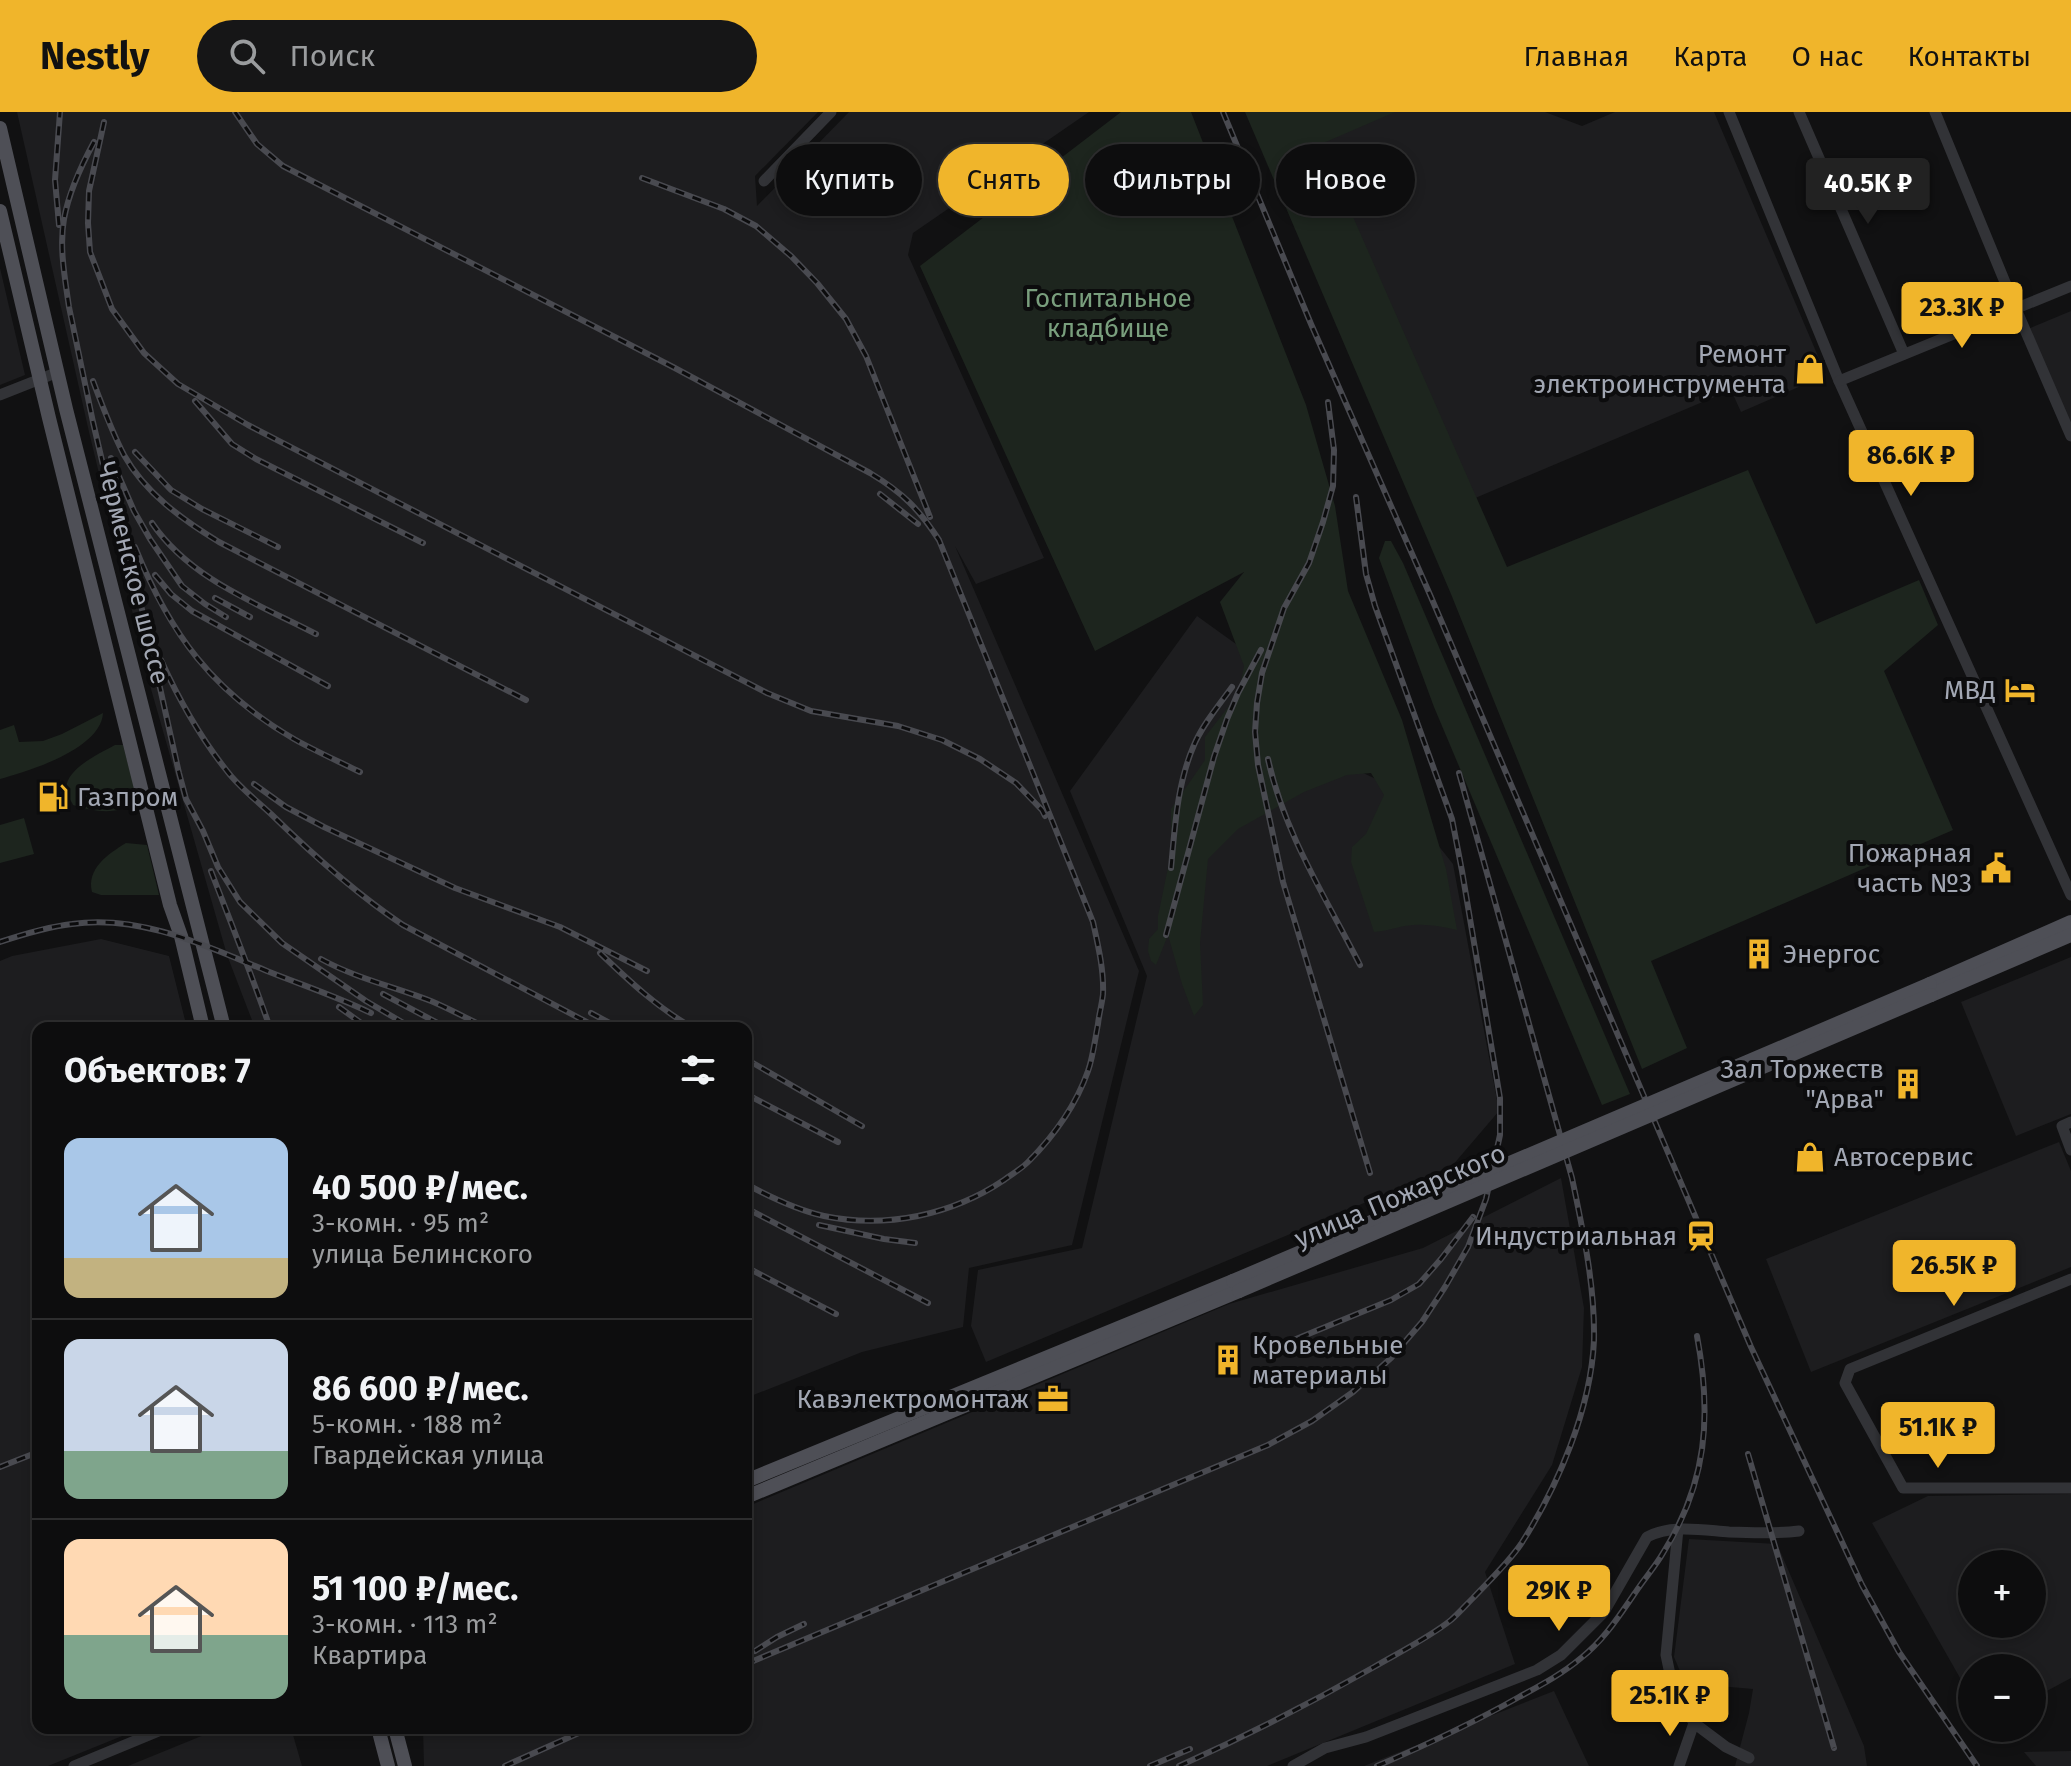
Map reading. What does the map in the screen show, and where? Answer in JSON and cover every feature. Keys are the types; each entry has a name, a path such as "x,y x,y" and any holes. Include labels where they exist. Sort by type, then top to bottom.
{"main road":[{"name":"Черменское шоссе","path":"0,128 58,372 222,1022"},
{"name":"Черменское шоссе","path":"0,211 170,905 181,936 202,1022"},
{"name":"улица Пожарского","path":"1931,990 2071,922"},
{"name":"улица Пожарского","path":"752,1494 1931,990 2071,935"},
{"name":"улица Пожарского","path":"752,1479 1236,1286"},
{"path":"380,1734 388,1766"},
{"path":"397,1734 405,1766"}],"street":[{"path":"764,181 831,112"},
{"path":"1729,112 1839,381 2071,895"},
{"path":"1799,112 1904,354"},
{"path":"1935,112 2071,436"},
{"path":"1839,381 2071,286"},
{"path":"0,395 58,372"},
{"path":"2071,1122 2062,1126 2071,1150"},
{"path":"2071,1279 1850,1369 1845,1383 1903,1488 2071,1488"},
{"path":"1295,1766 1325,1748 1366,1737 1537,1670 1561,1655 1604,1612 1647,1537 1656,1532 1678,1529 1756,1533 1799,1531"},
{"path":"1678,1529 1666,1655 1672,1684 1694,1723 1726,1747 1749,1758"},
{"path":"1679,1766 1694,1723"},
{"path":"74,1766 151,1734"}],"shaded area":[{"path":"17,112 818,112 786,144 776,144 776,155 755,176 757,206 776,187 776,216 922,216 922,144 818,144 849,112 1089,112 1042,144 938,144 938,216 913,233 908,255 1044,558 976,584 955,546 1139,971 1072,1245 969,1268 963,1327 862,1352 752,1396 752,1022 253,1022 227,955 151,689"},
{"path":"1276,112 1545,112 1582,126 1615,112 1714,112 1826,375 1741,412 1731,390 1454,507 1323,216 1415,216 1415,144 1290,144"},
{"path":"0,268 25,375 0,385"},
{"path":"2071,311 2071,428 2028,329"},
{"path":"1197,616 1254,657 1361,772 1391,786 1453,864 1499,1111 1452,1166 986,1362 971,1326 978,1270 1082,1248 1147,976 1070,791"},
{"path":"101,939 169,956 186,1022 32,1022 32,1734 127,1734 48,1766 0,1766 0,961"},
{"path":"2071,957 2071,1114 2016,1136 1961,1002"},
{"path":"2059,1142 2071,1171 2071,1267 1811,1372 1766,1259"},
{"path":"1561,1178 1584,1308 1582,1367 1552,1465 1485,1572 1515,1664 1267,1766 424,1766 423,1734 752,1734 752,1504 1229,1304 1423,1248"},
{"path":"2071,1494 2071,1678 2046,1691 2046,1654 1958,1654 1958,1674 1872,1523 1928,1496"},
{"path":"1689,1539 1777,1544 1864,1746 1867,1766 1735,1766 1753,1689 1685,1683 1674,1657"},
{"path":"1554,1691 1589,1766 1364,1766"},
{"path":"206,1734 293,1734 302,1766 128,1766"},
{"path":"2071,1751 2071,1766 2036,1766 2024,1752"}],"green space":[{"name":"Госпитальное кладбище","path":"1121,112 1191,112 1204,144 1085,144 1085,216 1232,216 1306,405 1335,506 1348,591 1402,720 1446,869 1457,930 1418,925 1374,932 1351,862 1352,847 1366,834 1384,795 1371,773 1347,775 1304,792 1238,829 1208,859 1200,943 1203,1005 1194,1016 1168,935 1156,965 1148,951 1149,939 1158,929 1171,853 1171,809 1205,760 1205,737 1239,693 1244,666 1220,602 1244,572 1095,651 920,266 985,216 1069,216 1069,152"},
{"path":"1245,112 1395,112 1321,144 1276,144 1276,185"},
{"path":"1289,216 1353,216 1507,567 1748,470 1816,624 1919,580 1938,625 1884,671 1953,830 1651,961 1687,1048 1642,1069 1451,594"},
{"path":"1385,541 1391,541 1403,563 1630,1094 1602,1105 1434,707 1379,558"},
{"path":"103,713 99,726 77,748 45,764 0,779 0,730 14,725 19,742 43,741"},
{"path":"115,745 123,745 138,800 124,809 107,811 73,805 67,794 69,778 82,764"},
{"path":"24,818 34,854 0,863 0,825"},
{"path":"126,843 147,845 159,895 101,895 92,892 95,869"}],"railway":[{"path":"59,225 55,180 60,112"},
{"path":"235,112 257,144 283,166 673,367 870,473 909,502 939,540 1093,922 1102,967 1103,994 1090,1066 1063,1120 1028,1162 984,1192 941,1210 894,1220 847,1220 804,1210 752,1187"},
{"path":"1223,112 1311,324 1751,1347 1862,1585 1899,1652 1977,1766"},
{"path":"104,122 89,191 90,252 112,309 144,353 178,384 248,425 767,693 811,711 898,726 942,740 980,759 1016,783 1045,816"},
{"path":"94,142 76,179 64,219 62,252 69,307 110,495 146,625 186,799 218,867 240,902 282,943 402,1022"},
{"path":"642,178 724,209 756,226 817,283 846,319 866,356 930,517"},
{"path":"93,381 124,455 143,482 179,515 219,542 526,700"},
{"path":"195,401 232,444 256,459 423,543"},
{"path":"1328,402 1334,450 1333,486 1309,563 1284,608 1262,673 1255,732 1258,765 1283,882 1370,1173"},
{"path":"135,452 171,490 278,547"},
{"path":"111,458 134,511 182,586 226,617"},
{"path":"880,494 918,524"},
{"path":"752,1661 1268,1445 1312,1421 1353,1392 1391,1358 1422,1322 1468,1247 1486,1199 1500,1135 1500,1098 1452,819 1375,606 1366,574 1356,497"},
{"path":"152,523 168,543 205,575 316,634"},
{"path":"135,547 163,607 179,633 217,680 265,721 360,772"},
{"path":"155,575 171,594 192,611 328,686"},
{"path":"215,598 250,617"},
{"path":"1166,935 1214,757 1238,693 1261,650"},
{"path":"161,660 191,718 232,777 334,872 403,925 587,1022"},
{"path":"1171,868 1178,805 1188,760 1202,730 1232,687"},
{"path":"1268,759 1295,839 1360,965"},
{"path":"1179,1766 1326,1693 1414,1645 1451,1620 1510,1558 1535,1521 1560,1472 1587,1393 1594,1340 1593,1299 1572,1178 1459,773"},
{"path":"254,784 286,807 324,827 455,888 560,927 647,971"},
{"path":"211,871 268,1022"},
{"path":"0,942 72,924 97,922 147,928 196,943 371,1013"},
{"path":"600,953 633,984 683,1022"},
{"path":"321,959 361,977 431,1001 475,1022"},
{"path":"383,994 436,1022"},
{"path":"339,1007 360,1022"},
{"path":"591,1013 608,1022"},
{"path":"752,1062 862,1126"},
{"path":"752,1097 838,1142"},
{"path":"752,1211 928,1303"},
{"path":"1267,1351 1391,1300 1419,1284 1473,1217"},
{"path":"819,1225 915,1243"},
{"path":"752,1270 836,1314"},
{"path":"1377,1766 1467,1725 1551,1679 1589,1651 1617,1619 1678,1527 1697,1475 1704,1421 1702,1365 1697,1336"},
{"path":"0,1467 32,1454"},
{"path":"1748,1454 1834,1748"},
{"path":"755,1651 804,1624"},
{"path":"505,1766 577,1734"},
{"path":"1150,1766 1190,1749"}],"place":[{"name":"Ремонт электроинструмента","path":"1810,369"},
{"name":"МВД","path":"2020,690"},
{"name":"Газпром","path":"53,797"},
{"name":"Пожарная часть №3","path":"1996,868"},
{"name":"Энергос","path":"1759,954"},
{"name":"Зал Торжеств \"Арва\"","path":"1908,1084"},
{"name":"Автосервис","path":"1810,1157"},
{"name":"Индустриальная","path":"1701,1236"},
{"name":"Кровельные материалы","path":"1228,1360"},
{"name":"Кавэлектромонтаж","path":"1053,1399"}]}
